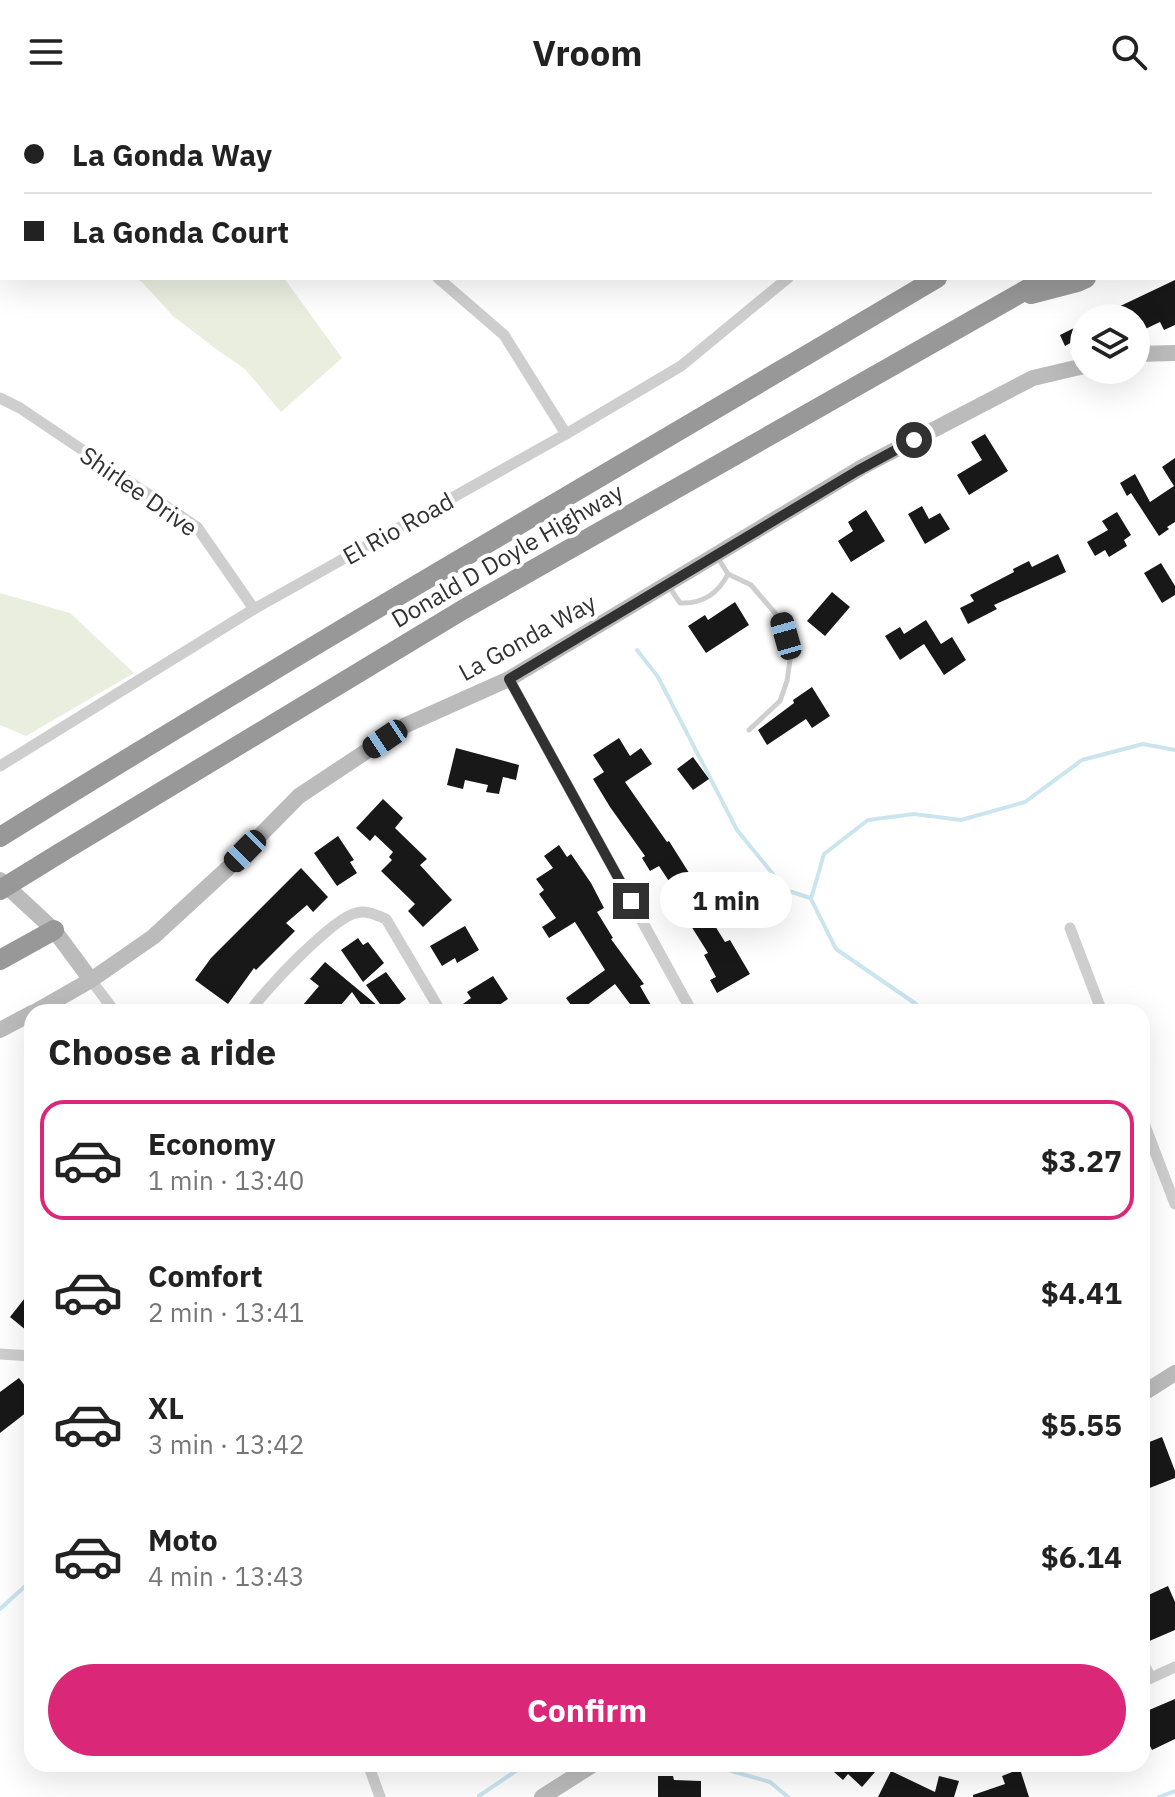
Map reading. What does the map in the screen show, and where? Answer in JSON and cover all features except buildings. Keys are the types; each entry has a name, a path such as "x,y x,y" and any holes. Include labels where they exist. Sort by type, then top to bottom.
{"highway":[{"name":"Donald D Doyle Highway","path":"0,837 415,585 934,280"},
{"name":"Donald D Doyle Highway","path":"0,890 464,609 1043,280"},
{"path":"1008,300 1082,280"},
{"path":"0,960 54,930"}],"street":[{"path":"440,280 504,335 566,434"},
{"name":"El Rio Road","path":"0,766 254,609 681,366 786,280"},
{"path":"1150,354 1175,353"},
{"name":"La Gonda Way","path":"49,1004 91,980 153,937 227,869 299,796 406,725 509,679 864,466 1033,378 1070,369"},
{"name":"Shirlee Drive","path":"0,398 20,408 197,527 254,609"},
{"path":"509,679 688,1004"},
{"path":"0,880 54,930 109,1004"},
{"path":"257,1004 293,962 342,918 370,912 386,919 436,1004"},
{"path":"1070,928 1099,1004"},
{"name":"La Gonda Way","path":"0,1030 24,1018"},
{"path":"1150,1139 1175,1204"},
{"path":"0,1354 24,1356"},
{"path":"1150,1389 1175,1373"},
{"path":"1150,1679 1175,1667"},
{"path":"371,1772 380,1797"},
{"path":"542,1797 581,1772"}],"lane":[{"path":"716,554 728,574 751,585 781,620 791,653 780,701 749,730"},
{"path":"667,584 680,603 695,604 720,589 728,574"}],"shaded area":[{"path":"138,280 285,280 342,358 281,412 245,369 173,316"},
{"path":"0,593 70,613 134,673 26,736 0,725"}],"waterway":[{"path":"637,650 658,677 737,830 786,890 810,898"},
{"path":"916,1004 836,949 811,899 824,854 868,820 914,814 961,820 1025,802 1082,760 1143,744 1175,750"},
{"path":"0,1609 24,1587"},
{"path":"479,1796 514,1772"},
{"path":"735,1772 770,1782 788,1797"},
{"path":"1159,1797 1175,1791"}],"route":[{"path":"631,901 509,679 914,440"}]}
